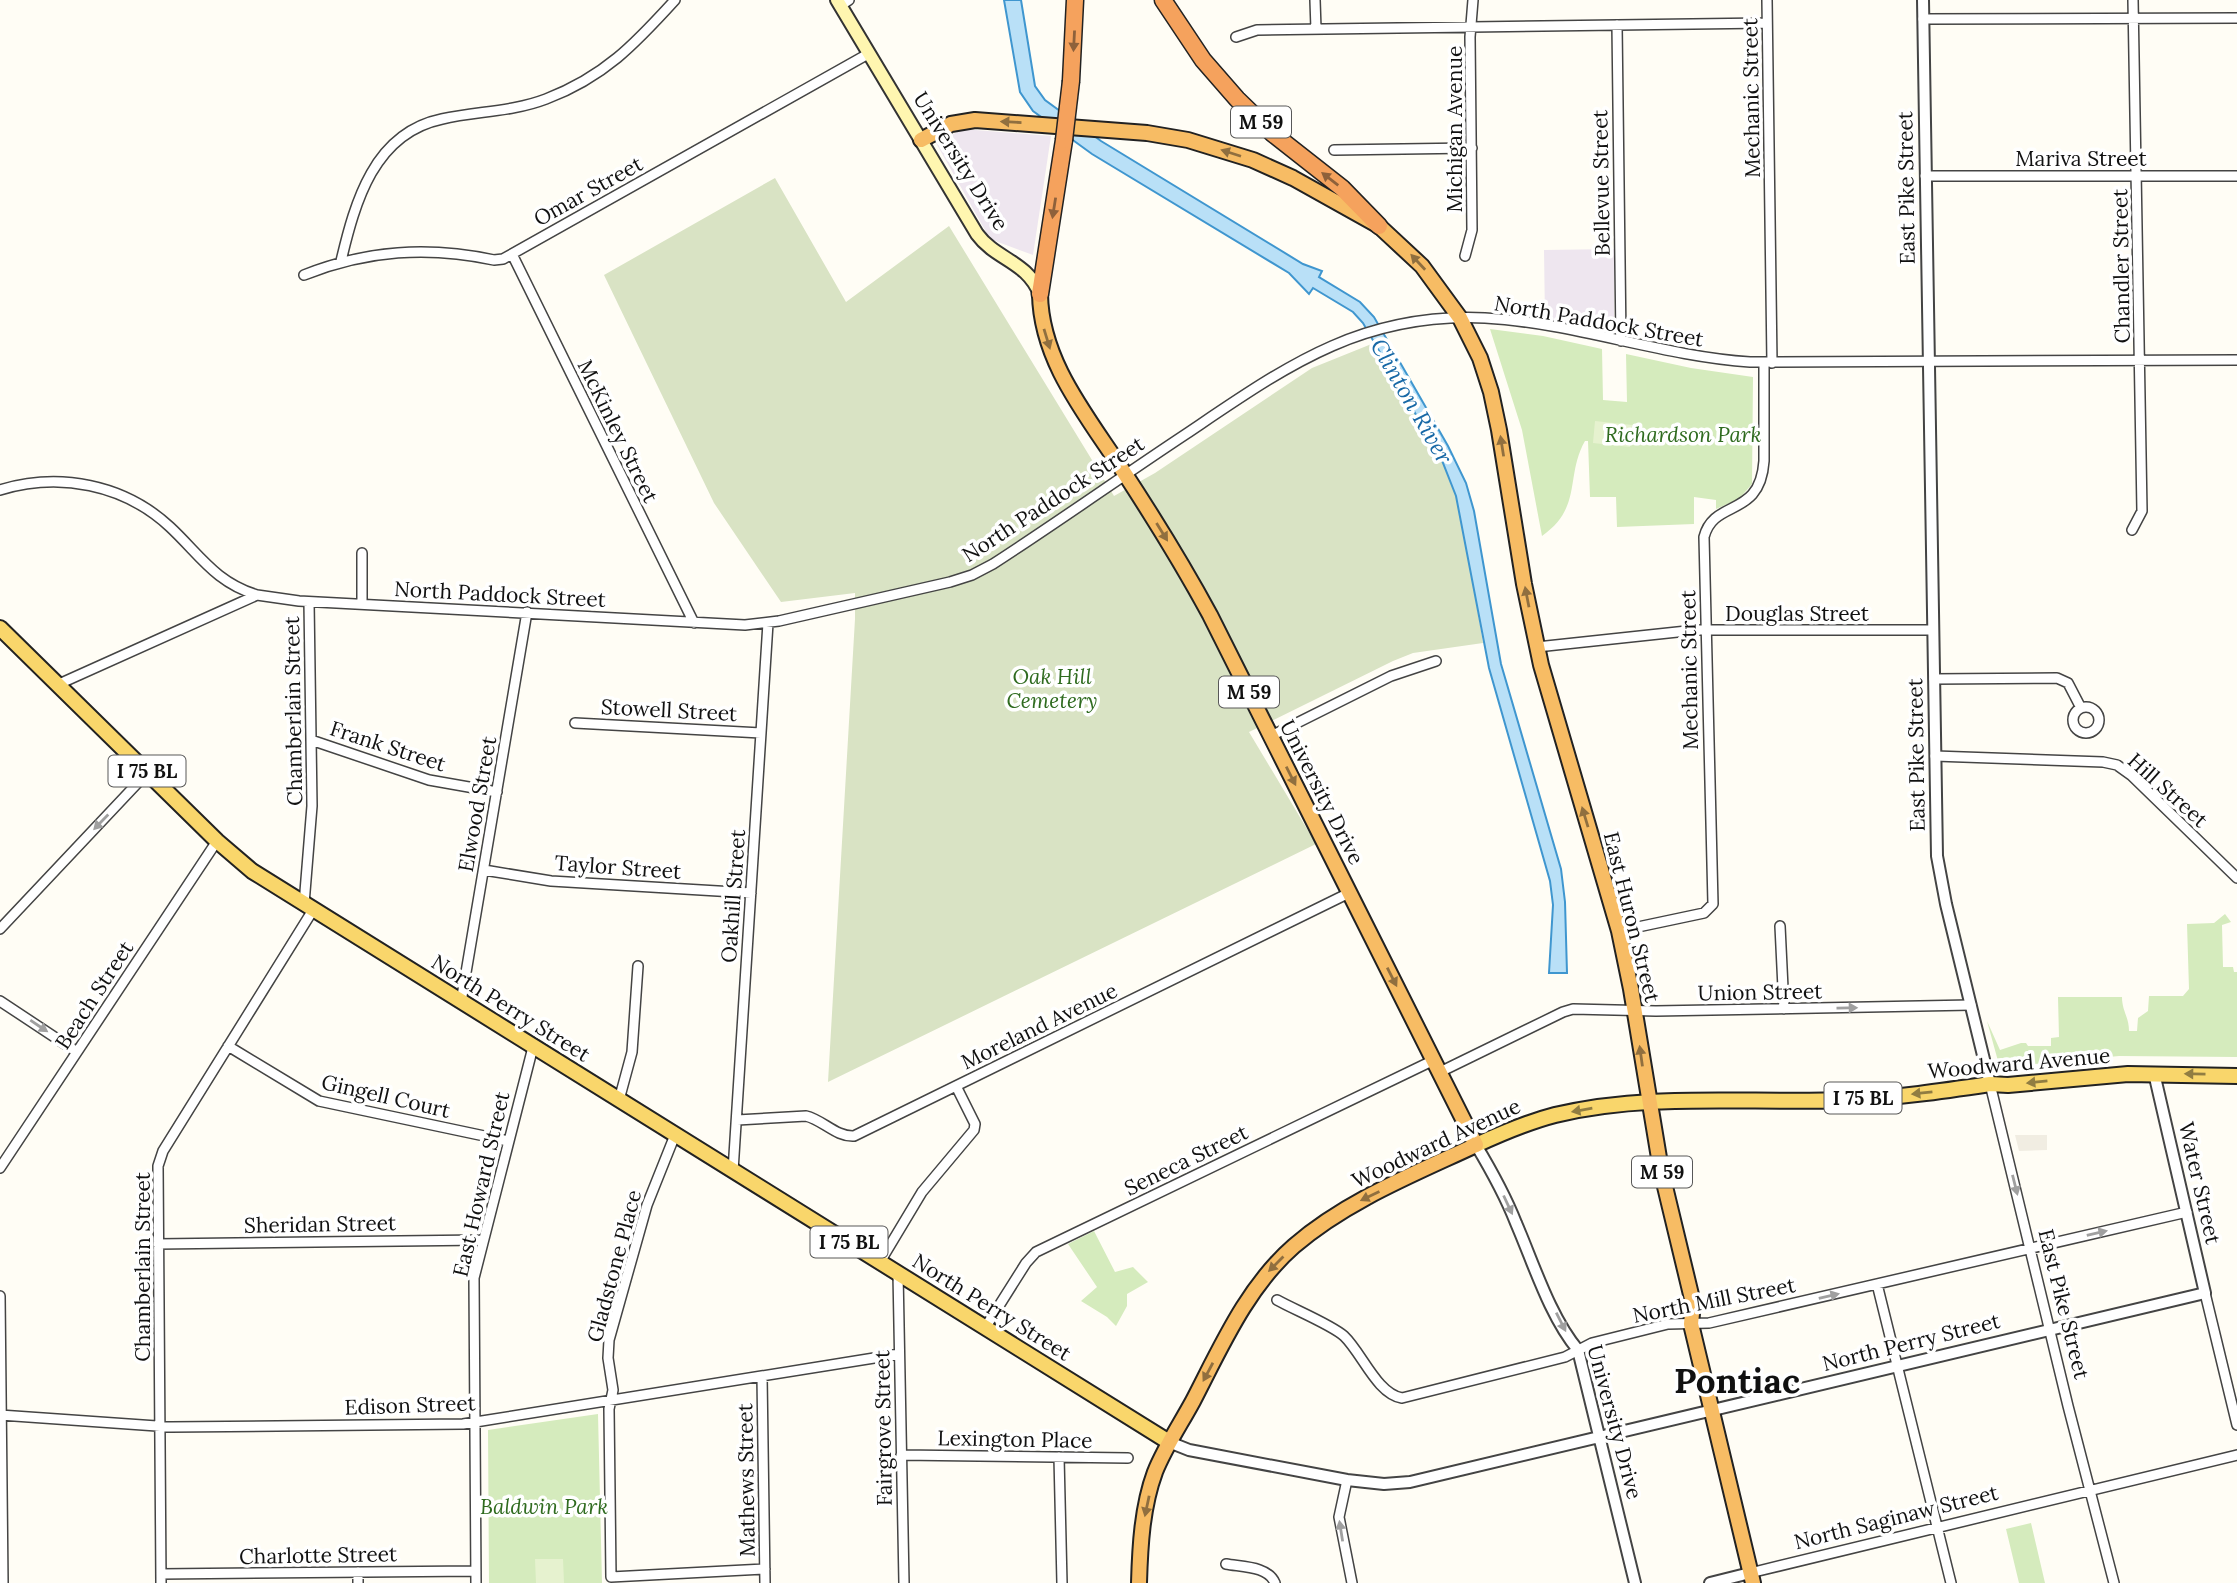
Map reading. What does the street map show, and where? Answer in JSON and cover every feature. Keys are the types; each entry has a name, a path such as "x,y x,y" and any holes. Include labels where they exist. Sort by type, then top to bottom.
{"highway":[{"name":"M 59","path":"1040,294 1072,81 1075,0"},
{"name":"M 59","path":"1163,0 1203,60 1237,99 1272,132 1342,188 1422,266 1460,318"},
{"path":"921,140 951,124 967,120 1101,128 1166,136 1253,160 1293,178 1380,226"},
{"name":"University Drive","path":"1040,294 1044,334 1053,358 1090,422 1199,594 1476,1145"},
{"name":"East Huron Street","path":"1460,318 1480,358 1491,392 1537,648 1619,931 1661,1170 1693,1303 1691,1324 1751,1578"},
{"name":"Woodward Avenue","path":"1139,1583 1140,1549 1154,1474 1230,1331 1262,1279 1294,1246 1332,1217 1476,1145"}],"main road":[{"name":"University Drive","path":"842,2 868,54 977,233 989,247 1026,271 1040,294"},
{"name":"North Perry Street","path":"0,628 217,841 253,871 1170,1442"},
{"name":"Woodward Avenue","path":"1476,1145 1520,1126 1556,1115 1649,1102 1847,1100 2090,1076 2154,1073 2237,1076"}],"street":[{"path":"341,261 352,215 362,188 381,158 400,139 433,121 510,109 570,89 601,71 630,49 676,0"},
{"path":"1315,0 1316,29"},
{"name":"Michigan Avenue","path":"1465,256 1472,230 1473,0"},
{"name":"Mechanic Street","path":"1619,931 1704,913 1713,904 1704,542 1707,527 1716,516 1740,506 1750,497 1759,484 1764,468 1768,363 1767,0"},
{"name":"East Pike Street","path":"1923,0 1939,872 2114,1583"},
{"name":"Chandler Street","path":"2132,530 2141,511 2133,0"},
{"path":"1923,19 2237,18"},
{"path":"1236,37 1258,30 1767,23"},
{"name":"Bellevue Street","path":"1617,25 1621,341"},
{"name":"Omar Street","path":"304,275 341,261 414,250 450,252 498,260 868,54"},
{"path":"1334,149 1472,148"},
{"name":"Mariva Street","path":"1925,176 2237,176"},
{"name":"McKinley Street","path":"512,254 694,623"},
{"name":"North Paddock Street","path":"0,490 28,483 54,481 87,485 116,493 159,518 221,578 257,595 284,600 738,625 768,623 972,575 1279,371 1318,351 1388,326 1460,318 1527,323 1704,357 1768,363 2237,360"},
{"path":"362,553 362,604"},
{"path":"60,684 257,595"},
{"name":"Chamberlain Street","path":"161,1579 157,1176 160,1159 309,907 312,806 309,602"},
{"name":"Elwood Street","path":"461,1002 527,612"},
{"name":"Oakhill Street","path":"733,1171 768,623"},
{"name":"Douglas Street","path":"1537,648 1706,630 1933,630"},
{"path":"1271,736 1391,676 1436,661"},
{"path":"1934,679 2060,678 2070,686 2081,708"},
{"name":"Stowell Street","path":"575,723 761,733"},
{"name":"Frank Street","path":"311,740 429,780 497,792"},
{"name":"Hill Street","path":"1935,756 2103,762 2117,765 2131,775 2237,878"},
{"path":"0,929 148,772"},
{"name":"Beach Street","path":"0,1168 217,841"},
{"name":"Taylor Street","path":"484,870 551,881 751,893"},
{"name":"Moreland Avenue","path":"737,1120 806,1116 843,1135 851,1136 1349,892"},
{"path":"1780,926 1784,1009"},
{"path":"619,1100 632,1052 638,966"},
{"path":"0,1001 77,1052"},
{"name":"Union Street","path":"1437,1066 1567,1010 1970,1005"},
{"name":"Gingell Court","path":"228,1046 319,1101 508,1141"},
{"name":"East Howard Street","path":"477,1583 474,1288 483,1240 533,1047"},
{"name":"Seneca Street","path":"985,1328 1026,1263 1036,1252 1437,1066"},
{"name":"Water Street","path":"2154,1073 2237,1425"},
{"path":"880,1262 921,1193 974,1130 975,1124 956,1086"},
{"name":"Gladstone Place","path":"675,1135 647,1205 610,1340 608,1359 613,1390 609,1409 611,1577 765,1569"},
{"name":"University Drive","path":"1476,1145 1509,1206 1536,1272 1570,1340 1578,1350 1634,1583"},
{"name":"North Mill Street","path":"1277,1300 1344,1336 1383,1387 1398,1398 1565,1357 1592,1343 1668,1324 1709,1323 2187,1212"},
{"name":"Sheridan Street","path":"158,1244 483,1240"},
{"name":"Fairgrove Street","path":"898,1273 904,1583"},
{"path":"1877,1284 1951,1583"},
{"name":"North Perry Street","path":"1170,1442 1198,1452 1347,1480 1384,1484 1421,1481 2205,1293"},
{"path":"0,1296 3,1583"},
{"name":"Edison Street","path":"1,1415 159,1426 463,1424 899,1354"},
{"name":"Mathews Street","path":"762,1376 765,1583"},
{"name":"Lexington Place","path":"901,1455 1128,1458"},
{"name":"North Saginaw Street","path":"1710,1583 1751,1578 1938,1527 2237,1455"},
{"path":"1059,1457 1062,1583"},
{"path":"1347,1480 1339,1517 1353,1583"},
{"path":"1226,1564 1265,1571 1272,1576 1275,1583"},
{"name":"Charlotte Street","path":"161,1579 476,1571"},
{"path":"358,1572 358,1583"}],"shaded area":[{"path":"963,129 1051,136 1033,255 990,239 936,143"},
{"path":"1614,249 1614,325 1610,331 1545,320 1544,250"},
{"path":"2015,1135 2047,1135 2047,1150 2019,1151"}],"green space":[{"name":"Oak Hill Cemetery","path":"775,178 846,302 949,226 1114,496 1155,473 1312,368 1374,343 1441,458 1454,488 1461,513 1483,643 1413,653 1249,732 1316,844 828,1082 855,593 781,602 714,503 604,275"},
{"name":"Richardson Park","path":"1490,329 1543,336 1602,349 1603,400 1627,402 1626,354 1691,368 1753,377 1752,484 1739,499 1716,509 1716,500 1694,497 1694,524 1617,527 1616,497 1590,497 1588,441 1585,441 1563,514 1542,536 1522,430"},
{"path":"1595,421 1632,425 1630,447 1593,443"},
{"path":"2225,914 2231,922 2222,925 2223,967 2233,967 2234,972 2237,972 2237,1057 2119,1056 2013,1066 1998,1061 1987,1021 2000,1050 2021,1043 2028,1046 2051,1046 2051,1038 2059,1037 2058,997 2122,997 2129,1031 2137,1031 2138,1018 2148,1011 2149,996 2183,996 2189,989 2187,924 2214,923"},
{"path":"1094,1231 1115,1272 1133,1267 1148,1282 1127,1294 1127,1306 1116,1326 1081,1301 1097,1287 1068,1244"},
{"name":"Baldwin Park","path":"598,1414 602,1583 489,1583 488,1430"},
{"path":"2031,1523 2045,1583 2019,1583 2006,1529"},
{"path":"535,1559 563,1559 564,1583 536,1583"}],"water":[{"name":"Clinton River","path":"1004,0 1021,0 1035,86 1045,100 1101,141 1303,264 1322,271 1319,277 1360,302 1374,317 1448,446 1466,483 1474,511 1501,664 1561,869 1567,973 1549,973 1553,905 1550,881 1489,668 1456,496 1441,458 1363,323 1353,312 1313,288 1309,294 1289,273 1092,154 1033,111 1020,92"}],"district":[{"name":"Pontiac","path":"1737,1380"}]}
